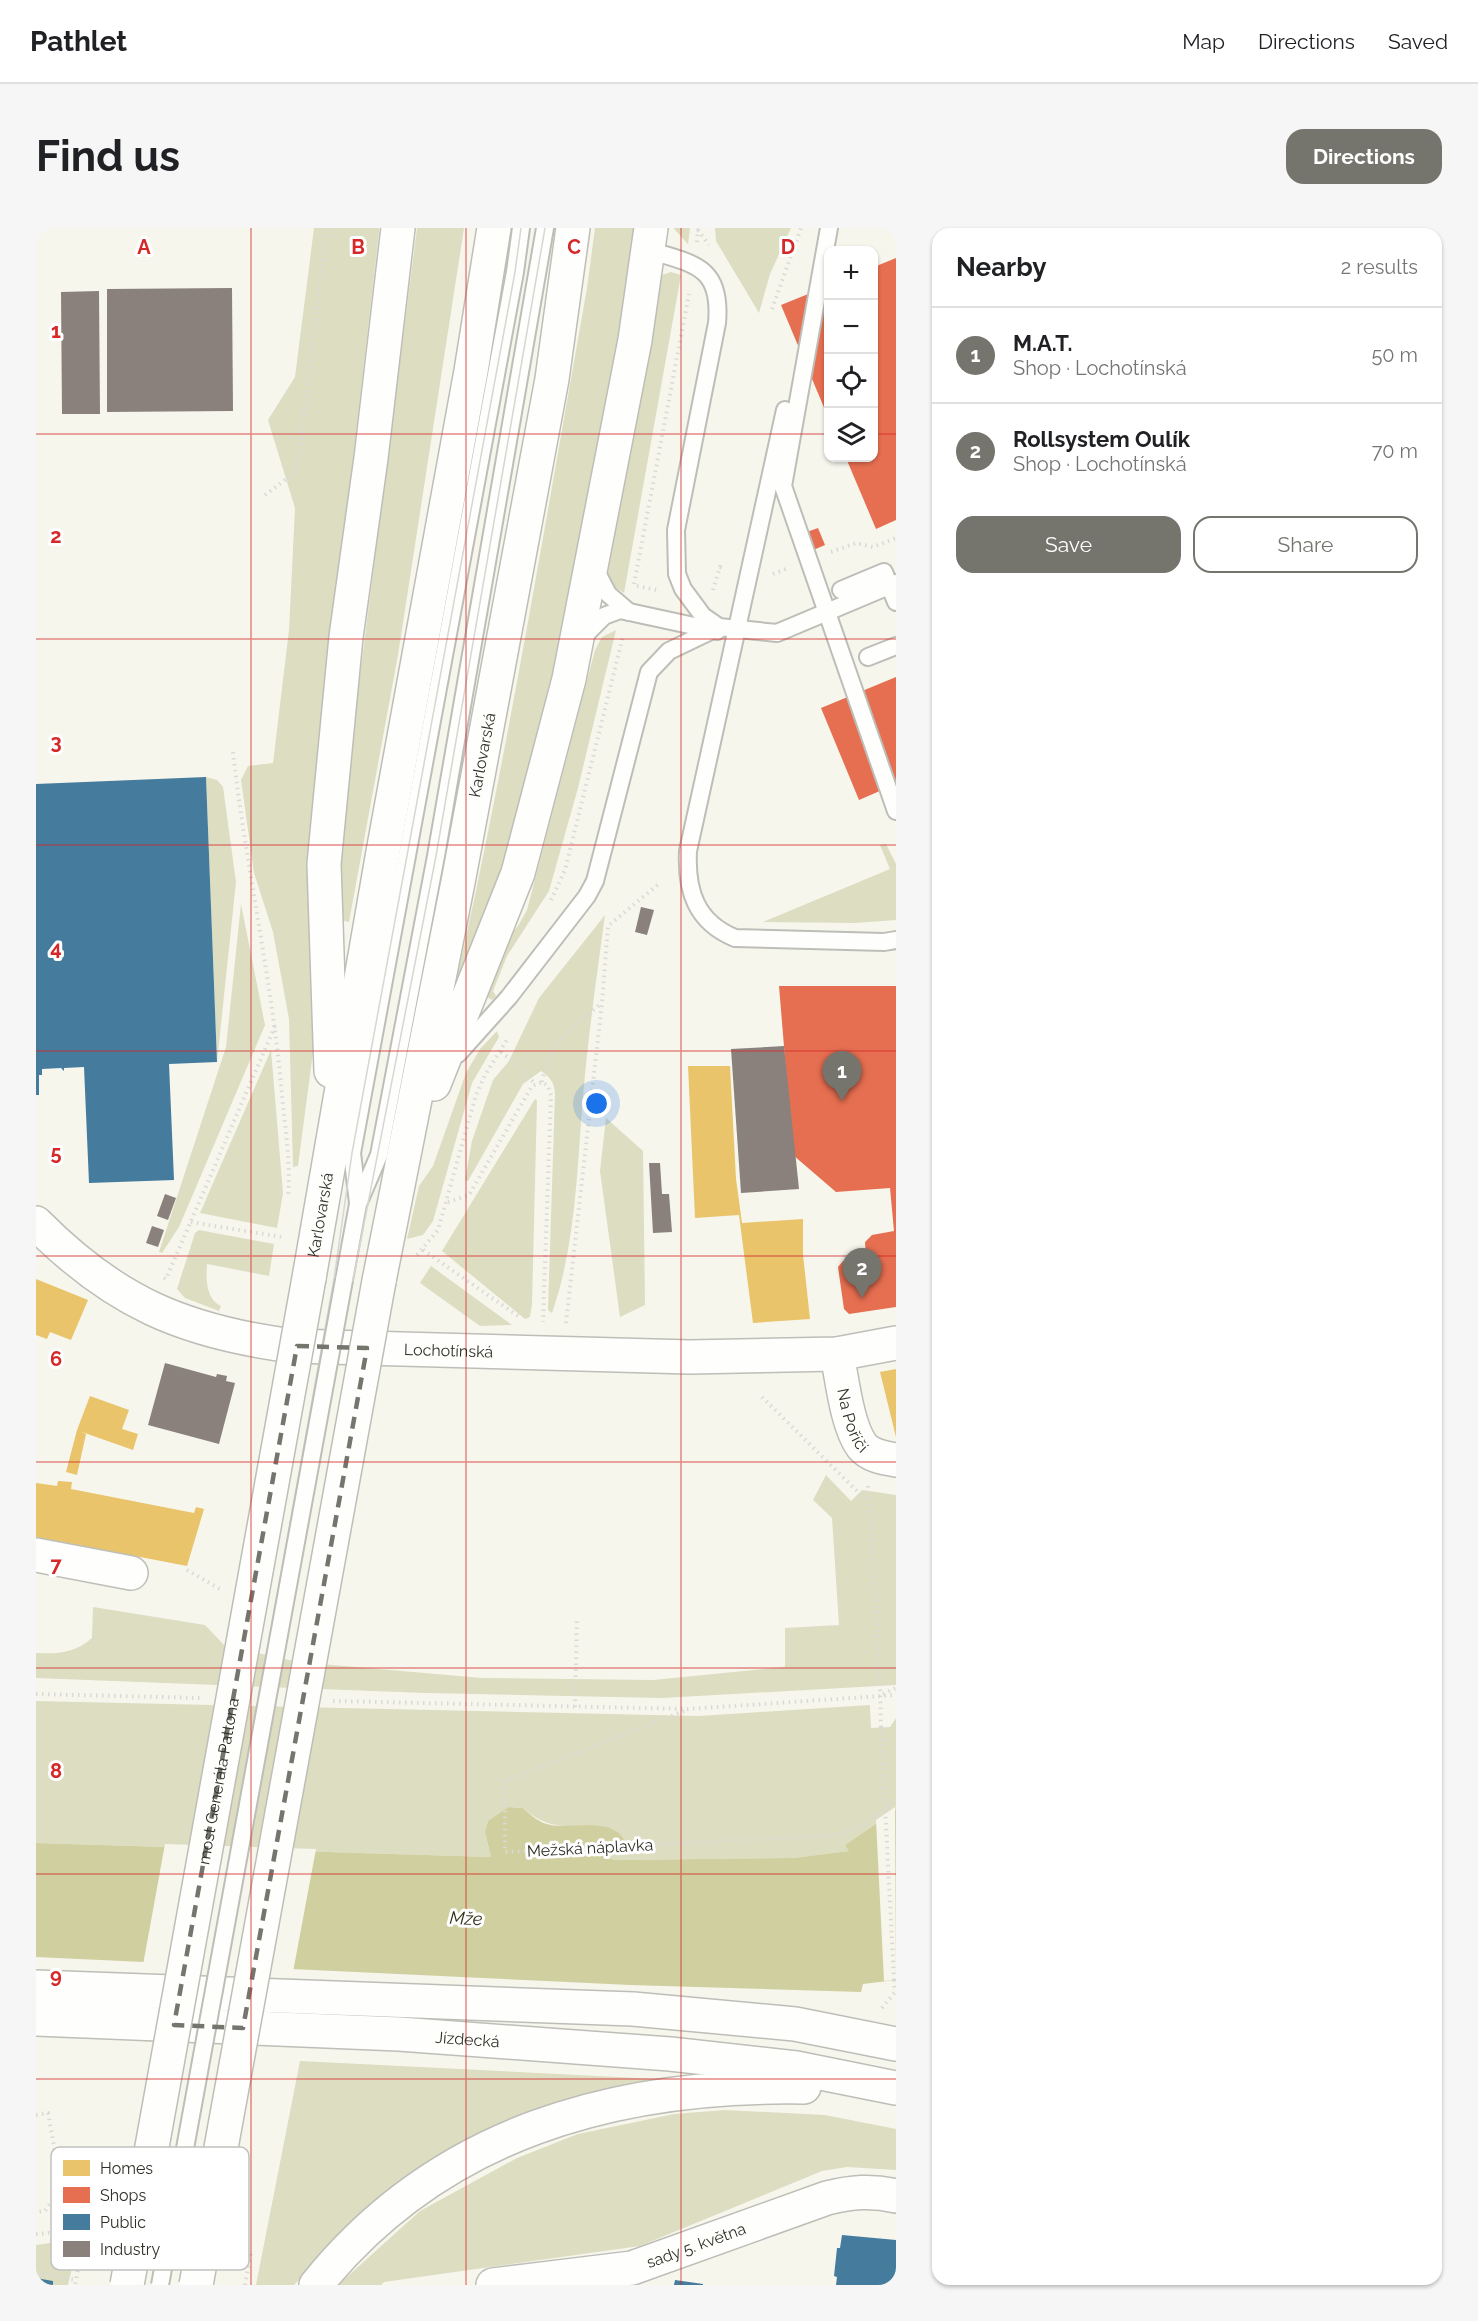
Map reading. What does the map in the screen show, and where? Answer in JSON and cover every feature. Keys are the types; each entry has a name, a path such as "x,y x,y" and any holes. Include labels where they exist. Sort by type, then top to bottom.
{"main road":[{"path":"333,1141 324,864 346,637 372,458 398,228"},
{"name":"Karlovarská","path":"309,1278 383,852 471,371 494,228"},
{"name":"Karlovarská","path":"221,2147 379,1281 403,1168 552,379 573,228"},
{"path":"403,1168 518,873 573,655 635,340 649,239"},
{"name":"Lochotínská","path":"36,1223 63,1250 107,1284 158,1312 208,1331 293,1346 690,1357 837,1354 896,1343"},
{"name":"most Generála Pattona","path":"151,2147 309,1278"},
{"name":"Na Poříčí","path":"837,1354 854,1429 862,1447 877,1457 896,1460"},
{"path":"36,1555 131,1573"},
{"path":"36,1987 633,2009 795,2024 896,2044"},
{"name":"Jízdecká","path":"36,2019 399,2034 670,2054 796,2068 896,2088"},
{"path":"316,2285 351,2246 422,2184 461,2159 491,2145 587,2109 691,2090 782,2086 896,2088"},
{"name":"sady 5. května","path":"493,2285 632,2277 827,2198 852,2192 878,2192 896,2196"},
{"name":"most Generála Pattona","path":"126,2285 129,2270"},
{"name":"Karlovarská","path":"196,2285 199,2270"}],"lane":[{"name":"Karlovarská","path":"358,1204 351,1153 515,272 520,228"},
{"name":"Karlovarská","path":"344,1280 358,1204 379,1155 432,879 492,549 545,228"},
{"path":"845,228 829,231 783,486 896,811"},
{"path":"649,239 694,264 712,280 717,295 717,323 676,530 677,574 683,590 703,616 719,627 777,633 896,583"},
{"path":"785,411 690,841 687,871 691,893 704,917 716,930 735,938 884,942 896,940"},
{"path":"593,554 595,571 600,582 608,594 628,612"},
{"path":"841,590 884,572 896,602"},
{"path":"573,655 594,623 614,611 736,634"},
{"path":"430,1094 467,1041 510,997 588,896 595,880 649,672 669,651 719,627"},
{"path":"868,657 896,646"},
{"name":"most Generála Pattona","path":"185,2147 344,1280"},
{"name":"most Generála Pattona","path":"160,2285 163,2270"}],"path":[{"path":"265,495 297,471 327,228"},
{"path":"772,309 801,228"},
{"path":"232,752 244,848 276,1026 288,1171 286,1204"},
{"path":"552,1353 602,1003 608,927 660,883"},
{"path":"542,1082 554,1051 570,1029 602,1003"},
{"path":"156,1274 166,1279 276,1026"},
{"path":"501,1052 519,1066 534,1084"},
{"path":"416,1257 438,1230 447,1202 469,1195 534,1084 542,1082"},
{"path":"542,1082 551,1092 552,1353"},
{"path":"191,1222 281,1237"},
{"path":"280,1247 283,1226"},
{"path":"423,1250 516,1316"},
{"path":"762,1397 869,1503"},
{"path":"862,1447 869,1503 896,1992"},
{"path":"187,1570 225,1592"},
{"path":"575,1707 577,1620"},
{"path":"879,1696 896,1688"},
{"path":"36,1694 210,1698"},
{"path":"325,1701 688,1709 896,1695"},
{"name":"Mežská náplavka","path":"688,1709 505,1781 505,1852 839,1835 862,1826 896,1800"},
{"path":"36,2115 48,2113 54,2147"},
{"path":"36,2212 45,2211 51,2203"},
{"path":"36,2234 51,2234"},
{"path":"249,2263 251,2252"},
{"path":"245,2285 248,2270"},
{"path":"36,2273 75,2283"}],"highlighted area":[{"path":"297,1346 367,1348 243,2028 174,2025 180,1992"}],"shaded area":[{"path":"314,228 379,228 379,232 309,842 316,1029 298,1166 293,1167 289,1019 273,932 254,873 241,780 248,766 273,763 289,630 295,508 268,420 295,377"},
{"path":"417,228 464,228 398,655 349,922 341,920 340,856 345,793"},
{"path":"595,228 639,228 580,567 506,854 455,1010 450,1009 489,829 523,649 587,288"},
{"path":"674,228 690,228 688,244 675,230"},
{"path":"715,228 791,228 770,274 759,313 716,241"},
{"path":"671,272 681,275 624,593 606,581 604,547 658,282 662,275"},
{"path":"616,630 578,788 549,891 507,956 493,991 496,996 492,1000 484,995 505,941 518,926 527,910 595,650 602,637"},
{"path":"206,777 217,780 223,787 236,882 217,1062"},
{"path":"886,844 896,864 896,920 855,923 763,922 890,869 880,845"},
{"path":"241,904 265,1025 179,1227 162,1253 159,1252 226,1047"},
{"path":"605,915 587,1051 571,1233 552,1313 548,1310 555,1093 553,1083 544,1073 541,1071 523,1084 468,1181 465,1180 472,1141 493,1080 509,1061 539,998"},
{"path":"497,1031 499,1037 472,1083 433,1221 423,1235 407,1239 419,1186 433,1166 466,1073 480,1049"},
{"path":"271,1050 283,1193 277,1228 200,1213"},
{"path":"535,1099 537,1101 532,1304 530,1317 525,1319 442,1251"},
{"path":"606,1118 643,1151 645,1305 620,1317 600,1171"},
{"path":"199,1230 274,1244 269,1276 207,1264 208,1288 212,1299 221,1306 219,1311 185,1298 177,1289 195,1233"},
{"path":"431,1266 512,1325 480,1326 420,1283"},
{"path":"826,1475 851,1501 862,1490 896,1495 896,1685 662,1698 426,1693 36,1678 36,1653 66,1652 92,1638 93,1607 205,1625 225,1646 298,1662 482,1678 653,1680 785,1667 785,1628 839,1625 832,1518 813,1500"},
{"path":"36,1701 699,1716 870,1705 871,1728 890,1727 896,1718 896,1810 845,1845 850,1851 793,1858 615,1860 602,1856 621,1847 615,1830 601,1827 556,1825 535,1817 523,1808 508,1807 488,1821 485,1832 491,1857 36,1843"},
{"path":"300,2061 657,2079 663,2082 344,2233 294,2285 256,2285"},
{"path":"725,2110 825,2115 896,2129 896,2170 847,2167 822,2171 640,2246 384,2282 381,2285 338,2285 420,2211 517,2158 578,2134 674,2114"},
{"path":"51,2243 51,2270 71,2270 68,2285 36,2285 36,2245"}],"water":[{"name":"Mže","path":"508,1807 523,1808 539,1821 551,1825 593,1825 613,1829 625,1843 602,1856 615,1860 793,1858 849,1851 845,1845 896,1810 896,1980 863,1984 861,1992 630,1985 36,1957 36,1843 491,1857 485,1832 488,1821"}],"pier":[{"path":"895,1807 896,1980 884,1981 876,1820"},
{"path":"165,1844 316,1849 293,1972 143,1965"}],"building: Homes":[{"path":"688,1066 730,1066 736,1179 742,1223 803,1219 803,1255 810,1319 753,1323 739,1215 695,1218"},
{"path":"36,1279 88,1300 71,1340 50,1332 47,1339 36,1335"},
{"path":"896,1369 896,1437 880,1372"},
{"path":"90,1396 129,1410 122,1429 138,1434 133,1450 79,1431 86,1434 77,1475 66,1472 77,1430"},
{"path":"58,1481 72,1482 71,1489 194,1513 196,1507 204,1509 187,1566 36,1537 36,1483 57,1486"}],"building: Shops":[{"path":"896,258 896,520 876,529 848,462 878,462 878,265"},
{"path":"824,288 824,407 781,305"},
{"path":"818,528 825,545 811,551 804,533"},
{"path":"896,677 896,784 859,800 821,708"},
{"path":"779,986 896,986 896,1307 849,1314 844,1309 838,1267 843,1261 866,1257 865,1242 872,1235 894,1231 890,1188 836,1192 793,1155"}],"building: Public":[{"path":"206,777 217,1062 169,1064 174,1180 89,1183 84,1067 64,1068 64,1071 61,1068 42,1069 42,1075 39,1075 39,1095 36,1095 36,784"},
{"path":"842,2235 896,2240 896,2285 836,2285 837,2277 834,2276 837,2248 840,2248"},
{"path":"36,2278 53,2281 53,2285 36,2285"},
{"path":"675,2280 703,2284 703,2285 674,2285"}],"building: Industry":[{"path":"232,288 233,411 107,412 107,289"},
{"path":"99,291 100,414 62,414 61,292"},
{"path":"641,907 654,910 647,935 635,932"},
{"path":"784,1046 799,1189 741,1193 731,1049"},
{"path":"649,1163 660,1163 662,1194 669,1194 672,1232 653,1233"},
{"path":"165,1194 176,1198 168,1220 157,1216"},
{"path":"152,1226 164,1230 158,1247 146,1243"},
{"path":"165,1363 216,1377 217,1374 227,1376 226,1381 235,1383 219,1444 148,1425"}],"tram line":[{"path":"178,2147 334,1279 352,1153 515,272 521,228"},
{"path":"192,2147 353,1280 436,856 545,228"},
{"path":"153,2285 156,2270"},
{"path":"166,2285 169,2270"}],"place":[{"name":"M.A.T.","path":"842,1101"},
{"name":"Rollsystem Oulík","path":"862,1298"}]}
